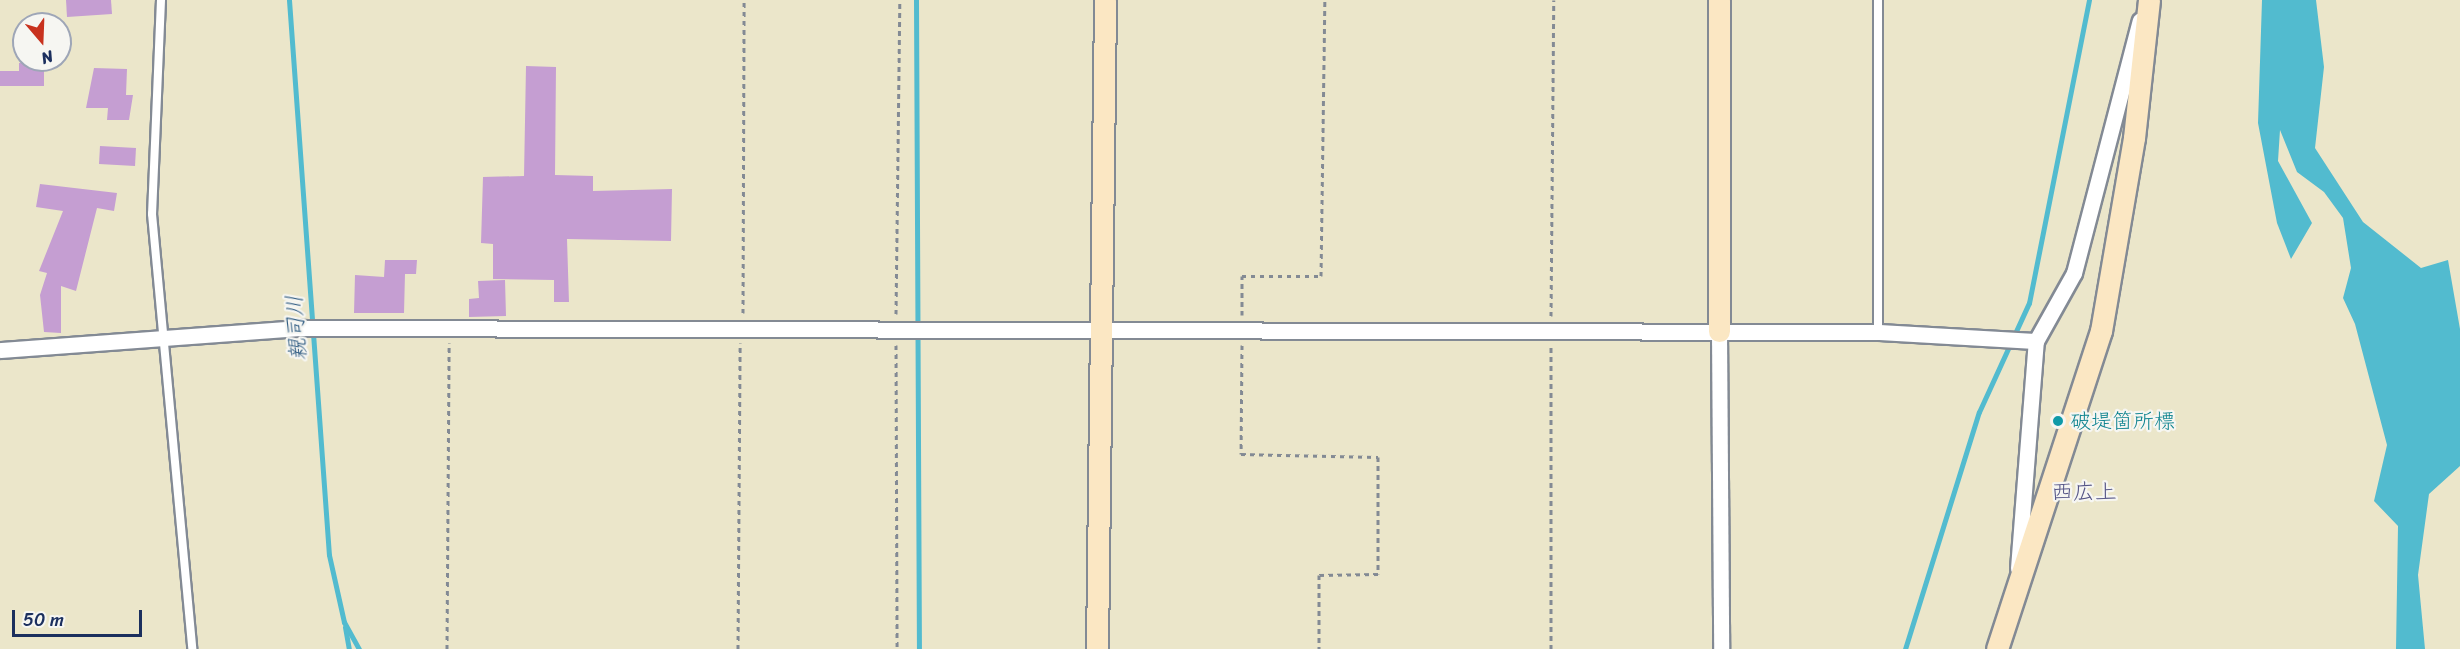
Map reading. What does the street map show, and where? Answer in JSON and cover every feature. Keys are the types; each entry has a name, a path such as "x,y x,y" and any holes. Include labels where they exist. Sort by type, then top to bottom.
{"street":[{"path":"1097,649 1105,0"},
{"path":"1719,0 1721,649"},
{"path":"2016,598 2036,341 2074,273 2147,0"},
{"path":"1997,649 2016,598 2101,331 2134,138 2147,0"},
{"path":"0,350 302,328 896,328 1101,333 1878,332 2036,341"}],"lane":[{"path":"162,0 152,214 192,649"},
{"path":"1878,0 1878,332"}],"path":[{"path":"738,649 744,0"},
{"path":"897,649 896,328 900,0"},
{"path":"1319,649 1319,575 1378,574 1378,457 1241,454 1242,276 1321,276 1324,0"},
{"path":"447,649 449,329"}],"water":[{"path":"2262,0 2316,0 2324,67 2315,148 2363,222 2421,268 2448,260 2460,329 2460,466 2429,494 2418,575 2425,649 2396,649 2398,526 2374,501 2387,445 2355,324 2343,298 2351,268 2343,218 2324,192 2297,172 2280,130 2278,161 2312,223 2291,259 2277,223 2258,123"}],"building":[{"path":"66,0 111,0 112,14 72,17 72,12 67,12"},
{"path":"526,66 556,67 555,175 593,176 593,191 672,189 671,241 567,239 569,302 554,302 554,280 493,279 493,244 481,243 483,177 524,176"},
{"path":"94,68 127,69 126,95 133,95 129,120 107,120 108,108 86,108"},
{"path":"0,71 44,72 44,86 0,86"},
{"path":"100,146 136,148 135,166 99,164"},
{"path":"40,184 117,193 114,211 97,208 76,291 61,286 61,333 44,332 40,295 47,273 39,271 63,211 36,207"},
{"path":"385,260 417,260 416,274 405,274 404,313 354,313 355,275 384,277"},
{"path":"505,280 506,316 469,317 469,299 479,298 478,281"}],"waterway":[{"name":"親司川","path":"289,0 329,555 344,622 359,649"},
{"path":"916,0 919,649"},
{"path":"1905,649 1979,412 2029,303 2089,0"},
{"path":"345,627 349,649"}],"place":[{"name":"破堤箇所標","path":"2058,421"}],"district":[{"name":"西広上","path":"2084,492"}]}
